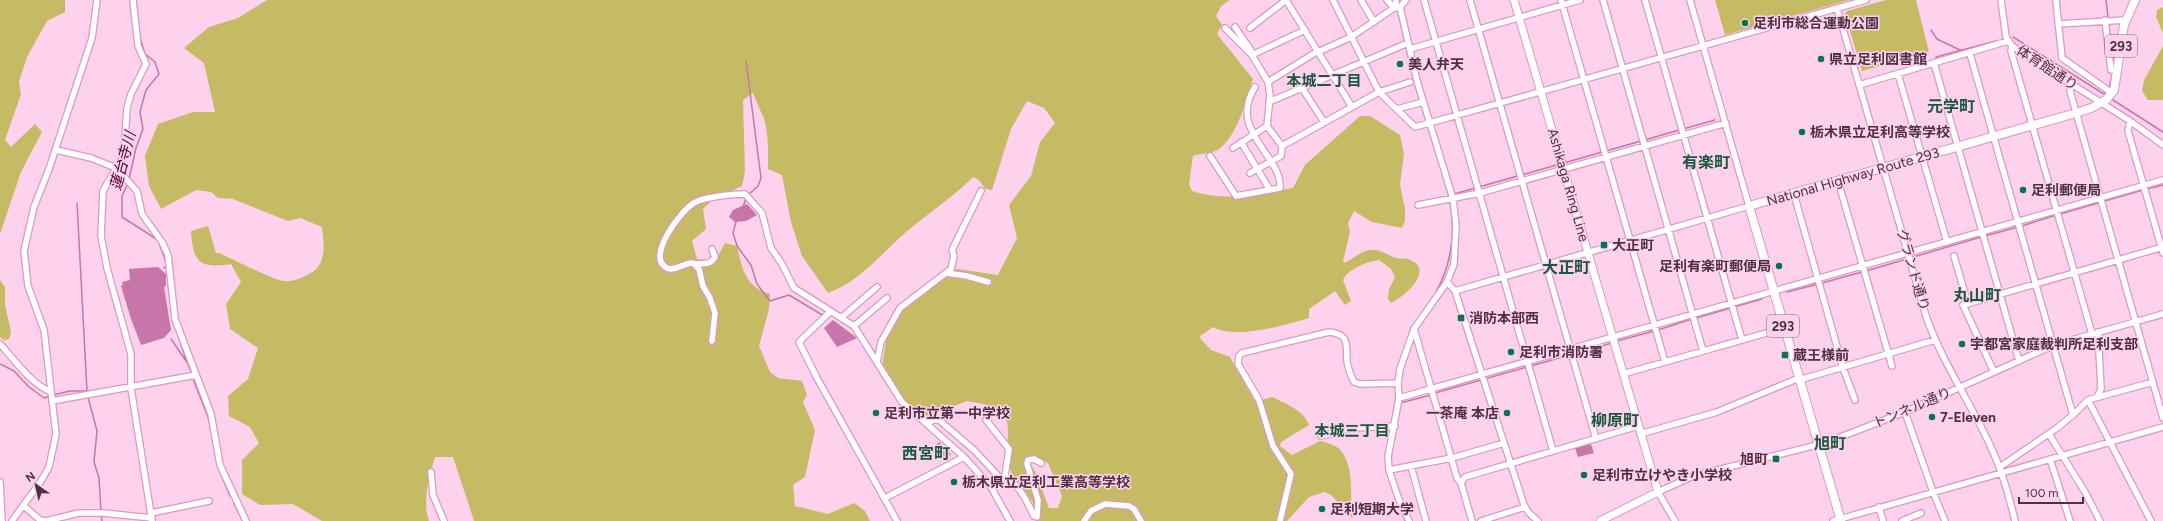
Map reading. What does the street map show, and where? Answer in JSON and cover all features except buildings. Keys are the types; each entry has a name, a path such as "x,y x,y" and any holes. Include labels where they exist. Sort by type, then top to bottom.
{"highway":[{"name":"National Highway Route 293","path":"1749,206 2032,126 2076,113 2102,103 2112,93 2116,83 2126,20 2135,0"},
{"name":"293","path":"1749,206 1818,445 1838,520"}],"main road":[{"name":"Ashikaga Ring Line","path":"1514,0 1658,492"},
{"path":"1600,521 1658,492"}],"street":[{"path":"12,521 41,481 53,454 56,434 44,330 28,286 24,251 34,207 56,150 92,38 97,0"},
{"path":"133,0 138,46 146,64 131,94 127,108 124,155 104,191 101,236 107,268 131,354 131,388 152,518"},
{"path":"1250,28 1286,0 1352,106"},
{"path":"1333,0 1350,37 1380,92 1415,127 1866,0"},
{"path":"1361,0 1374,22"},
{"path":"1387,0 1396,8"},
{"path":"1396,0 1396,8 1409,44 1423,102 1453,199 1456,248 1454,264 1447,282 1414,329 1400,370 1398,383 1399,398 1388,457 1389,470 1398,497 1409,521"},
{"path":"1268,82 1318,52 1350,37 1406,0"},
{"path":"1424,0 1553,451"},
{"path":"1470,0 1596,439"},
{"path":"1269,102 1409,44 1436,42 1478,28 1519,17 1562,2 1580,0"},
{"path":"1603,0 1703,351"},
{"path":"1645,0 1742,340"},
{"path":"1455,291 1749,206 1690,0"},
{"name":"体育館通り","path":"2001,0 2010,44 2130,121 2163,145"},
{"path":"2056,0 2061,56 2064,61 2112,93"},
{"path":"1562,2 1665,362"},
{"name":"グランド通り","path":"1837,8 1907,253 1935,340 2001,470 2015,521"},
{"path":"2106,20 2110,70"},
{"path":"2058,24 2126,20"},
{"path":"1236,27 1252,52 1252,55 1268,82 1269,102 1267,126 1282,146 1281,156 1250,173"},
{"path":"1225,28 1252,55"},
{"path":"1252,55 1305,30"},
{"path":"1860,85 1934,63 2010,44 2092,334"},
{"path":"1970,54 2074,415"},
{"path":"1934,63 1959,146 2019,361"},
{"path":"1898,74 1947,242"},
{"path":"1282,146 1352,106 1380,92 1410,82"},
{"path":"2072,84 2070,90 2076,113 2119,259 2163,418"},
{"path":"1210,156 1236,196 1280,188 1280,183 1271,162 1253,135 1247,103 1255,87"},
{"path":"1302,88 1324,122"},
{"path":"1397,109 1423,102"},
{"path":"1994,372 1964,305 2000,293 2119,259 2162,249 2128,131 2130,121"},
{"path":"1418,205 1480,193 1726,123"},
{"path":"1233,148 1267,126"},
{"path":"1241,142 1270,190"},
{"path":"56,150 91,158 116,168 133,186 142,214 165,247 170,263 175,319 213,419 220,465 246,521"},
{"path":"1399,398 2163,180"},
{"path":"1838,181 1892,366"},
{"path":"877,362 881,342 900,308 951,269 954,261 952,250 981,191"},
{"path":"712,249 715,254 711,262 706,264 695,264 690,262 672,270 665,267 662,262 660,252 675,222 695,202 745,194 762,213 771,248 782,264 794,288 854,326 902,402 964,457 991,487 1010,521"},
{"path":"1794,194 1843,368 1855,400"},
{"path":"1954,256 1968,304"},
{"path":"695,264 699,269 703,286 710,298 715,313 712,341"},
{"path":"946,273 967,276 988,282"},
{"path":"1447,282 1455,291 1525,507 1538,521"},
{"path":"841,318 877,287"},
{"path":"854,326 887,298"},
{"path":"830,312 799,342 817,378 886,498 897,521"},
{"name":"トンネル通り","path":"1658,492 1693,476 1818,445 1905,412 2054,345 2163,314"},
{"path":"1623,374 1784,328"},
{"path":"1414,329 1457,478 1461,483 1472,521"},
{"path":"1279,520 1291,474 1273,446 1259,400 1238,364 1239,356 1242,353 1329,332 1336,332 1342,336 1346,342 1347,361 1354,382 1360,384 1398,383"},
{"path":"2097,397 2101,388 2098,332"},
{"path":"1640,434 1717,412 1799,379 1843,368 1935,340"},
{"path":"0,344 25,372 44,390 50,391"},
{"path":"52,401 196,376"},
{"path":"2001,470 2074,415 2088,400 2153,382"},
{"path":"2088,400 2151,521"},
{"path":"1905,412 1933,492 1945,521"},
{"path":"927,424 933,420 939,420 1024,496 1034,516 1037,517 1039,515 1038,500 1027,464 1031,459 1041,463"},
{"path":"986,420 1009,449 1003,478 991,487"},
{"path":"1322,436 1351,428 1395,426"},
{"path":"1461,483 1465,477 1638,426"},
{"path":"1838,520 2001,470 2163,427"},
{"path":"2049,434 2100,521"},
{"path":"1389,470 1452,458 1504,442"},
{"path":"886,498 964,457"},
{"path":"2050,458 2070,521"},
{"path":"1411,466 1426,521"},
{"path":"431,472 433,495 444,521"},
{"path":"0,482 2,521"},
{"path":"1658,492 1675,521"},
{"path":"24,506 40,520 46,521 80,513 103,513 152,518 209,501"},
{"path":"1084,521 1092,511 1105,504 1129,506 1134,509 1141,521"},
{"path":"1481,521 1525,507"},
{"path":"1879,508 1883,521"},
{"path":"1902,521 1921,512"}],"shaded area":[{"path":"0,0 65,0 65,12 47,21 27,57 19,82 21,94 5,140 11,147 35,124 42,132 21,172 0,234"},
{"path":"267,0 1230,0 1221,6 1216,16 1222,25 1217,34 1253,79 1240,117 1226,143 1216,151 1193,156 1189,184 1192,191 1217,196 1242,196 1293,188 1305,165 1360,116 1370,116 1400,135 1404,154 1400,184 1405,209 1405,221 1402,228 1372,222 1354,211 1348,223 1350,232 1343,261 1345,263 1369,250 1379,251 1396,258 1408,259 1416,264 1419,269 1419,276 1410,289 1391,303 1388,299 1389,289 1395,277 1391,269 1379,260 1374,261 1359,266 1349,272 1343,280 1351,301 1345,305 1335,291 1309,309 1309,318 1247,332 1223,331 1213,327 1199,337 1211,350 1230,357 1255,402 1272,397 1299,411 1307,420 1309,425 1281,442 1280,446 1292,455 1320,441 1335,446 1342,452 1349,467 1353,516 1352,518 1331,495 1325,492 1309,497 1287,521 1039,521 1032,501 1012,474 1007,460 1007,421 995,409 988,405 967,401 926,417 895,395 881,375 886,340 904,309 938,274 957,269 998,275 1017,238 1009,205 1031,176 1040,142 1055,123 1044,108 1027,101 1011,129 992,190 985,189 979,180 973,177 957,192 905,233 860,275 828,293 802,256 791,222 782,175 768,169 768,142 765,122 753,93 743,100 745,172 742,186 713,199 703,209 706,229 692,241 697,259 716,260 725,243 737,246 743,269 750,282 755,287 770,294 769,309 759,346 770,372 778,378 802,381 807,395 803,402 815,430 805,477 793,485 795,506 828,514 854,503 865,511 870,521 474,521 453,457 435,457 426,498 429,521 322,521 293,504 260,505 242,494 242,460 259,443 250,427 229,416 228,396 248,379 258,348 230,329 226,304 241,282 231,264 212,265 205,264 200,261 194,250 191,231 208,226 216,253 279,280 287,281 303,277 318,267 323,256 324,249 322,227 300,218 288,221 233,199 218,198 211,192 196,190 161,209 149,186 145,156 158,124 193,112 215,112 204,63 184,48 209,27 238,18","holes":["1037,458 1048,463 1062,496 1058,508 1049,508 1035,471 1030,464"]},
{"name":"足利市総合運動公園","path":"1715,0 1849,0 1725,35"},
{"path":"1886,0 1916,0 1929,52 1862,71 1845,14 1847,11"},
{"path":"2163,7 2163,33 2156,17 2157,10"},
{"path":"2163,46 2163,100 2148,100 2142,91 2144,80"},
{"path":"747,204 757,215 746,221 735,222 729,217 733,210"},
{"path":"158,267 166,274 166,286 164,287 171,330 164,338 141,345 121,286 123,285 122,282 130,280 129,269"},
{"path":"0,280 5,287 5,305 11,332 9,339 4,340 0,337"},
{"path":"833,320 857,338 837,347 824,328"},
{"path":"939,442 951,454 945,460 933,448"},
{"path":"1591,444 1594,453 1578,457 1575,448"}],"waterway":[{"name":"蓮台寺川","path":"136,0 138,18"},
{"path":"2106,0 2108,17"},
{"path":"1398,12 1405,42"},
{"path":"2109,25 2110,41"},
{"path":"1931,30 1937,39 1960,50"},
{"path":"2013,37 2104,94 2106,91"},
{"name":"蓮台寺川","path":"129,179 136,148 143,129 140,112 146,90 159,74 155,62 145,54 140,38"},
{"path":"1936,57 1996,41"},
{"path":"1406,45 1414,82 1443,174"},
{"path":"746,61 761,178 758,186 748,195"},
{"path":"2109,88 2112,76"},
{"path":"2113,100 2163,132"},
{"path":"1683,129 1715,120"},
{"path":"1645,140 1679,130"},
{"path":"1606,151 1641,141"},
{"path":"1564,163 1602,152"},
{"path":"1479,187 1560,164"},
{"name":"蓮台寺川","path":"128,183 122,196 122,217 158,240 167,265 164,268"},
{"path":"2147,189 2163,185"},
{"path":"1454,194 1475,188"},
{"path":"1447,189 1449,197"},
{"path":"2060,214 2143,190"},
{"path":"743,207 746,198"},
{"path":"1436,292 1446,270 1451,248 1453,225 1450,201"},
{"path":"77,203 87,391"},
{"path":"2022,226 2056,215"},
{"path":"736,222 733,233 737,246 751,265 757,284 770,301 789,295 824,316"},
{"path":"1985,236 2018,227"},
{"path":"1866,271 1981,237"},
{"path":"1822,283 1862,272"},
{"path":"168,282 172,317"},
{"path":"1787,292 1818,284"},
{"path":"1734,307 1762,299"},
{"path":"1696,318 1731,308"},
{"path":"1416,322 1424,310"},
{"path":"1658,330 1692,319"},
{"path":"173,321 177,332"},
{"path":"1617,341 1654,331"},
{"name":"蓮台寺川","path":"171,339 188,364 191,372"},
{"name":"蓮台寺川","path":"180,341 186,360"},
{"path":"1573,354 1612,343"},
{"path":"1531,366 1569,355"},
{"path":"0,364 14,371 29,387 44,398 50,396"},
{"path":"1435,393 1527,367"},
{"name":"蓮台寺川","path":"193,379 208,417 214,445"},
{"path":"53,395 70,391 87,391 87,393"},
{"path":"1400,403 1431,395"},
{"path":"88,397 97,431 94,462 99,478 101,511"},
{"name":"蓮台寺川","path":"220,472 230,496"},
{"name":"蓮台寺川","path":"234,504 243,521"},
{"path":"1401,510 1405,521"},
{"path":"101,515 102,521"}],"place":[{"name":"足利市総合運動公園","path":"1745,23"},
{"name":"県立足利図書館","path":"1821,59"},
{"name":"美人弁天","path":"1400,64"},
{"name":"栃木県立足利高等学校","path":"1802,132"},
{"name":"足利郵便局","path":"2023,190"},
{"name":"大正町","path":"1604,245"},
{"name":"足利有楽町郵便局","path":"1779,266"},
{"name":"消防本部西","path":"1461,318"},
{"name":"宇都宮家庭裁判所足利支部","path":"1962,344"},
{"name":"足利市消防署","path":"1511,352"},
{"name":"蔵王様前","path":"1785,355"},
{"name":"足利市立第一中学校","path":"876,413"},
{"name":"一茶庵 本店","path":"1507,413"},
{"name":"7-Eleven","path":"1932,417"},
{"name":"旭町","path":"1776,459"},
{"name":"足利市立けやき小学校","path":"1584,475"},
{"name":"栃木県立足利工業高等学校","path":"954,482"},
{"name":"足利短期大学","path":"1322,509"}],"district":[{"name":"本城二丁目","path":"1324,81"},
{"name":"元学町","path":"1951,106"},
{"name":"有楽町","path":"1706,162"},
{"name":"大正町","path":"1566,267"},
{"name":"丸山町","path":"1977,295"},
{"name":"柳原町","path":"1615,420"},
{"name":"本城三丁目","path":"1352,431"},
{"name":"旭町","path":"1830,443"},
{"name":"西宮町","path":"926,453"}]}
